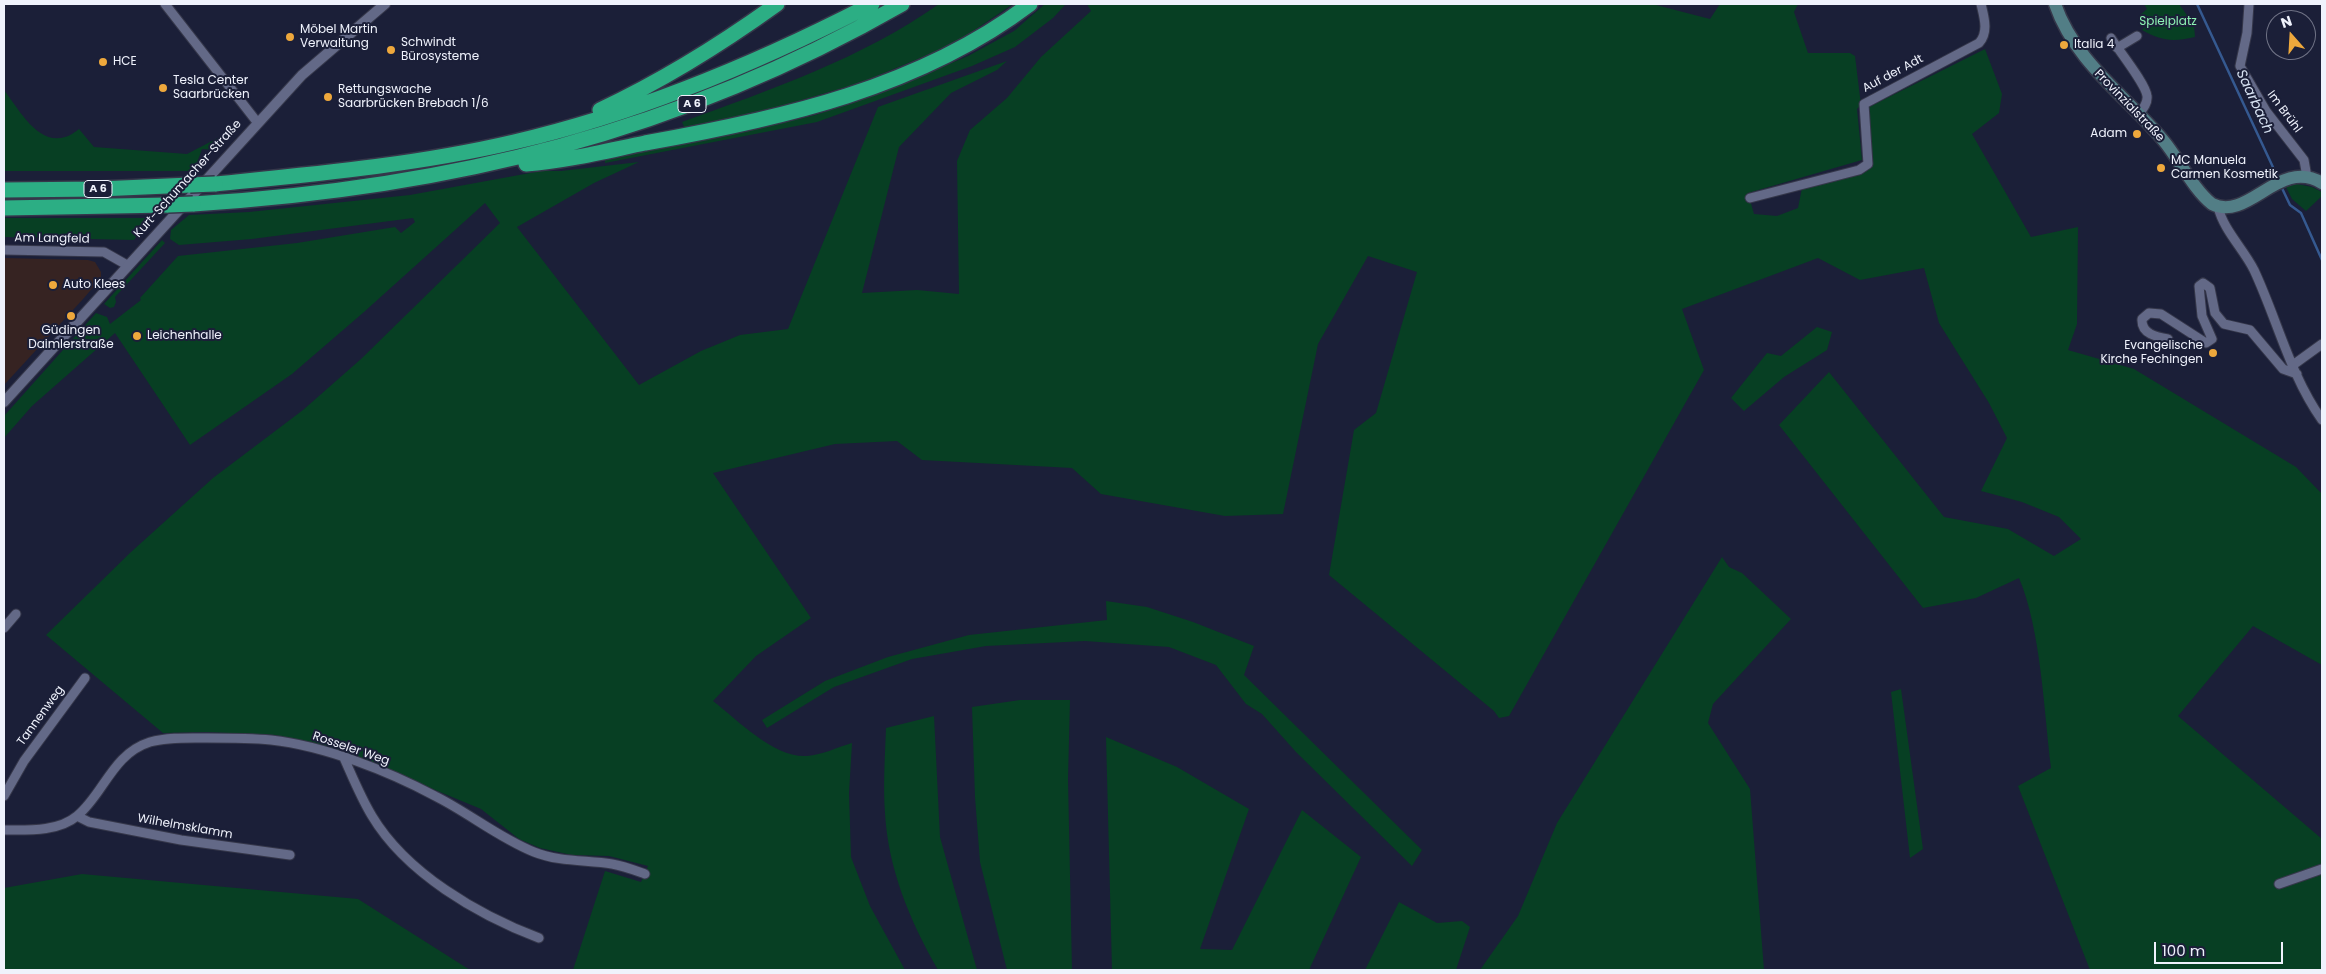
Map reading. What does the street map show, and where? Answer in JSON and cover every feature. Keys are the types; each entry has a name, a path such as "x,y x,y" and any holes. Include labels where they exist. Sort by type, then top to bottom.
{"highway":[{"name":"A 6","path":"551,132 634,95 687,66 777,4"},
{"name":"A 6","path":"4,190 99,189 215,184 336,172 477,150 551,132 635,108 710,80 774,53 872,4"},
{"name":"A 6","path":"4,208 193,204 340,190 470,169 600,136 718,94 824,46 902,4"},
{"path":"470,169 537,163 722,130 806,110 859,93 944,56 981,37 1030,4"}],"main road":[{"name":"Provinzialstraße","path":"2054,4 2070,39 2083,56 2139,114 2163,141 2208,200 2218,207"},
{"path":"2218,207 2239,204 2286,179 2298,176 2307,177 2322,184"}],"street":[{"name":"Kurt-Schumacher-Straße","path":"166,4 257,122"},
{"name":"Kurt-Schumacher-Straße","path":"4,402 257,122 302,75 385,4"},
{"name":"Auf der Adt","path":"1750,198 1859,170 1868,164 1864,104 1979,43 1984,38 1986,31 1981,4"},
{"name":"Im Brühl","path":"2249,4 2247,33 2240,66 2262,104 2304,160 2307,177"},
{"path":"2117,48 2137,36"},
{"path":"2112,38 2143,86 2147,96 2144,108 2139,114"},
{"path":"2218,207 2224,224 2255,274 2295,370 2322,420"},
{"name":"Am Langfeld","path":"4,250 104,252 127,265"},
{"path":"2168,339 2155,337 2145,330 2142,325 2142,319 2149,313 2161,314 2206,343 2212,339 2202,316 2199,286 2203,283 2210,288 2215,313 2224,324 2250,330 2283,368 2295,370"},
{"path":"2295,370 2322,344"},
{"path":"4,628 16,614"},
{"name":"Tannenweg","path":"4,796 24,761 85,678"},
{"name":"Rosseler Weg","path":"4,830 24,830 54,826 77,816 118,764 136,748 150,742 196,738 272,740 327,752 436,796 516,844 535,853 554,858 618,865 645,874"},
{"path":"344,758 372,817 396,848 415,867 482,912 539,938"},
{"name":"Wilhelmsklamm","path":"77,816 89,822 181,840 290,855"},
{"path":"2279,884 2322,869"}],"shaded area":[{"path":"4,258 88,260 95,262 101,272 101,278 4,385"}],"green space":[{"path":"939,4 1013,4 954,44 860,83 768,110 685,129 682,122 782,85 847,57 879,41"},
{"path":"1045,4 1066,4 1053,18 1015,47 972,66 817,122 605,163 605,158 752,130 815,115 875,95 968,56 1014,31"},
{"path":"1087,4 1652,4 1710,19 1720,4 1798,4 1794,12 1808,53 1850,53 1855,56 1861,105 1857,109 1862,160 1748,193 1754,214 1777,216 1798,208 1803,183 1871,168 1867,108 1985,49 2002,94 1999,113 1972,134 2031,237 2078,227 2077,324 2068,350 2134,369 2296,467 2322,494 2322,665 2253,626 2178,716 2322,839 2322,970 2090,970 2018,786 2051,768 2037,646 2019,578 1976,598 1923,608 1779,425 1829,372 1944,517 2008,529 2054,556 2081,539 2059,517 2022,502 1981,491 2007,438 1989,403 1939,323 1924,268 1860,280 1818,258 1682,309 1704,370 1509,716 1499,718 1494,711 1329,575 1354,430 1376,413 1417,272 1368,256 1318,344 1283,514 1225,516 1101,494 1072,468 922,460 897,441 835,444 713,473 811,618 756,656 713,701 757,737 782,751 795,755 807,756 824,753 852,743 849,793 851,857 870,906 905,970 573,970 605,871 641,882 648,866 609,856 572,855 540,848 519,839 481,809 341,751 275,735 207,732 163,733 46,635 131,552 213,478 303,410 361,359 500,223 485,203 292,374 190,445 115,333 32,406 4,438 4,416 96,313 107,317 110,324 141,300 140,298 178,256 297,243 395,227 401,233 415,222 413,218 252,239 179,245 170,239 171,230 189,215 249,212 410,195 541,171 561,171 639,162 594,183 517,227 639,385 701,351 740,335 788,329 878,107 1007,61 997,70 951,93 899,147 862,293 917,290 959,294 957,161 970,130 1007,98 1041,57 1091,11"},
{"name":"Spielplatz","path":"2144,4 2179,4 2194,25 2195,37 2167,40 2142,30 2147,25 2140,15 2147,9"},
{"path":"4,90 22,115 38,131 46,136 55,138 67,136 79,129 94,147 187,154 239,127 218,150 202,149 194,171 4,171"},
{"path":"2297,184 2312,187 2322,192 2322,196 2306,211 2292,199 2286,187"},
{"path":"4,218 150,218 134,240 4,237"},
{"path":"162,240 165,243 115,297 114,307 110,308 104,304"},
{"path":"1817,327 1832,332 1827,350 1784,377 1744,411 1731,398 1767,353 1781,356"},
{"path":"1722,557 1729,567 1742,573 1791,619 1713,704 1708,723 1750,789 1764,970 1480,970 1518,916 1557,823"},
{"path":"1106,601 1147,607 1193,622 1254,646 1244,675 1422,850 1412,866 1296,752 1262,714 1246,704 1216,665 1169,647 1085,641 986,646 912,659 834,687 767,728 762,720 825,681 888,657 969,635 1107,620"},
{"path":"1901,689 1923,849 1910,858 1891,692"},
{"path":"1020,700 1070,700 1068,779 1072,970 1007,970 980,862 975,797 972,707"},
{"path":"934,716 940,837 977,970 938,970 918,933 902,894 887,834 884,792 886,728"},
{"path":"1106,737 1177,767 1249,809 1200,949 1232,950 1302,810 1361,857 1309,970 1112,970"},
{"path":"82,874 358,899 470,970 4,970 4,888"},
{"path":"1399,902 1437,923 1462,921 1470,927 1456,970 1365,970"}],"waterway":[{"name":"Saarbach","path":"2197,4 2278,178"},
{"name":"Saarbach","path":"2281,186 2290,205 2301,213 2322,260"}],"place":[{"name":"Möbel Martin Verwaltung","path":"290,37"},
{"name":"Italia 4","path":"2064,45"},
{"name":"Schwindt Bürosysteme","path":"391,50"},
{"name":"HCE","path":"103,62"},
{"name":"Tesla Center Saarbrücken","path":"163,88"},
{"name":"Rettungswache Saarbrücken Brebach 1/6","path":"328,97"},
{"name":"Adam","path":"2137,134"},
{"name":"MC Manuela Carmen Kosmetik","path":"2161,168"},
{"name":"Auto Klees","path":"53,285"},
{"name":"Güdingen Daimlerstraße","path":"71,316"},
{"name":"Leichenhalle","path":"137,336"},
{"name":"Evangelische Kirche Fechingen","path":"2213,353"}]}
